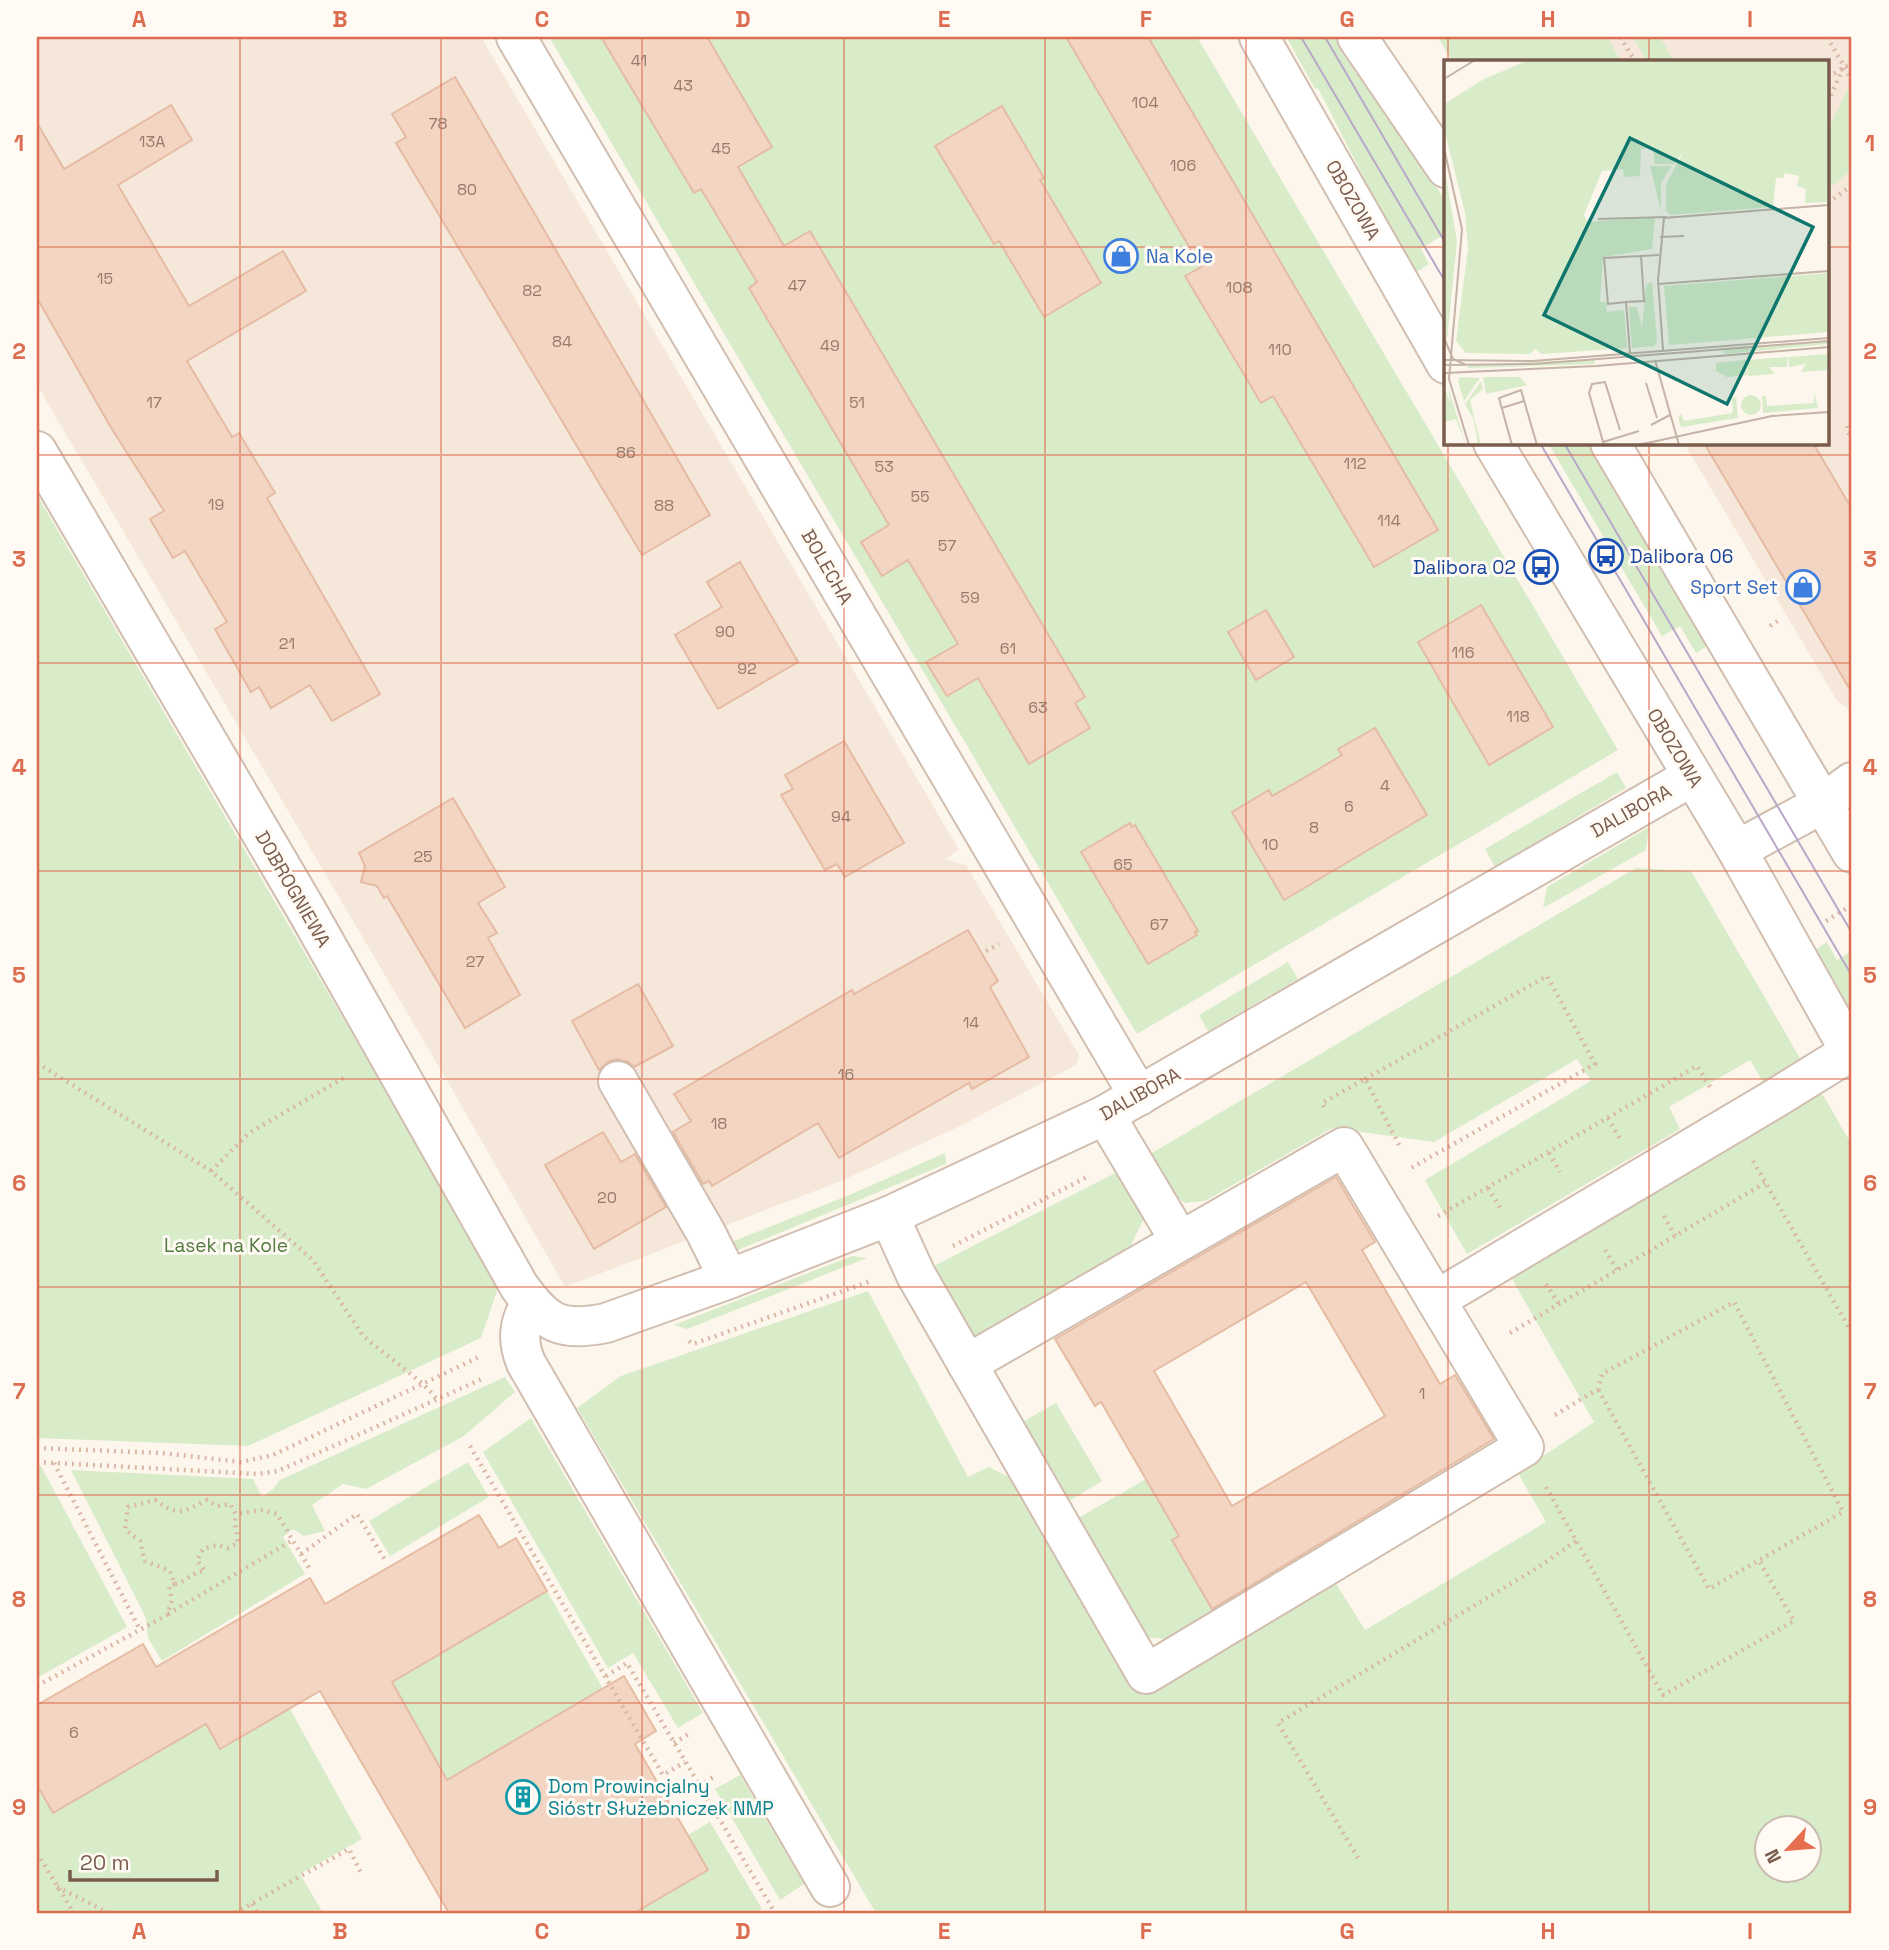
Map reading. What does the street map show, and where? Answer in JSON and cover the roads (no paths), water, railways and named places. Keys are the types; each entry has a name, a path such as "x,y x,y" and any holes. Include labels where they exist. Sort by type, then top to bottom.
{"street":[{"name":"BOLECHA","path":"516,37 1139,1096"},
{"name":"OBOZOWA","path":"1259,37 1444,361"},
{"path":"1357,37 1444,165"},
{"name":"OBOZOWA","path":"1494,444 1737,850 1851,1053"},
{"path":"1611,444 1837,793 1852,853"},
{"name":"DOBROGNIEWA","path":"37,451 307,911 519,1286 542,1313"},
{"name":"DALIBORA","path":"542,1313 564,1326 606,1323 729,1279 889,1216 1105,1115 1691,777"},
{"path":"1737,850 1837,793"},
{"path":"1436,1300 1851,1053"},
{"path":"618,1081 706,1233 729,1279"},
{"path":"1105,1115 1180,1241"},
{"path":"889,1216 916,1275 967,1364 1146,1674 1522,1442 1344,1147 967,1364"},
{"path":"542,1313 524,1313 519,1336 520,1350 526,1363 830,1887"}],"tram line":[{"path":"1301,37 1444,280"},
{"path":"1325,37 1444,241"},
{"path":"1541,444 1852,976"},
{"path":"1565,444 1852,933"}],"place":[{"name":"Na Kole","path":"1121,256"},
{"name":"Dalibora 06","path":"1606,556"},
{"name":"Dalibora 02","path":"1541,567"},
{"name":"Sport Set","path":"1803,587"},
{"name":"Dom Prowincjalny Sióstr Służebniczek NMP","path":"523,1797"}],"park label":[{"name":"Lasek na Kole","path":"226,1245"}]}
